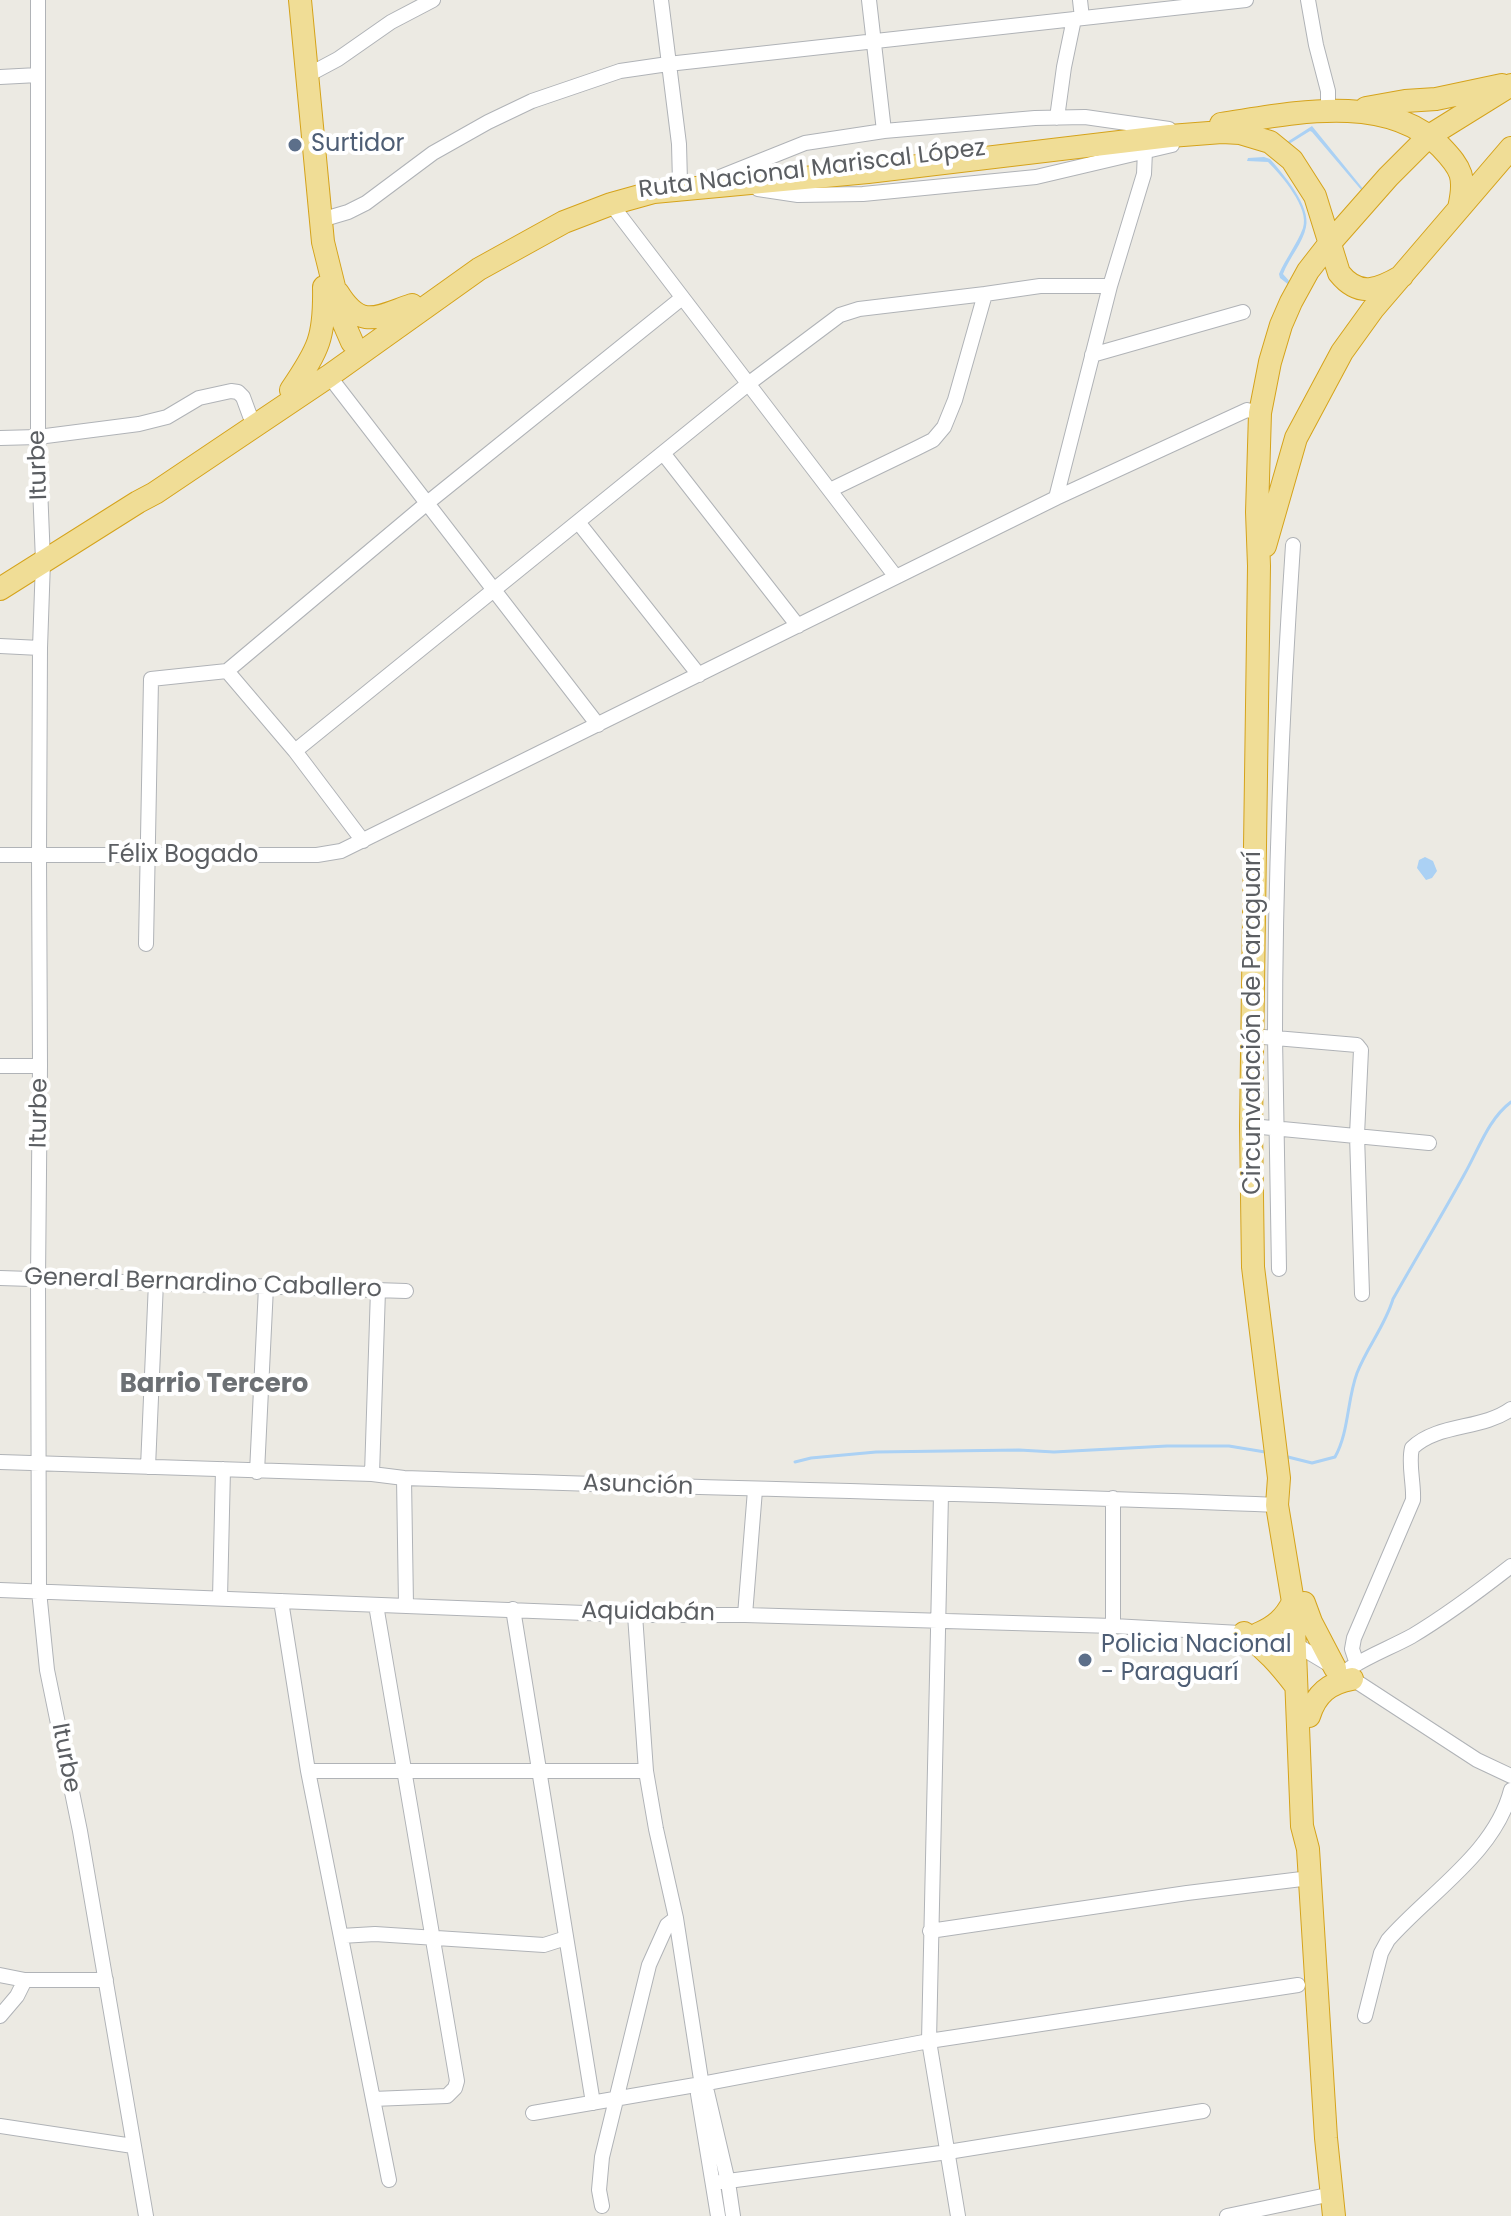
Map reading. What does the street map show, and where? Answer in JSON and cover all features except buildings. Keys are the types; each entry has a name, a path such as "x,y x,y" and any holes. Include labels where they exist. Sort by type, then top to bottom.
{"highway":[{"path":"291,390 311,360 323,327 322,231 300,0"},
{"path":"1354,111 1511,84"},
{"name":"Circunvalación de Paraguarí","path":"1308,1849 1312,1828 1309,1716 1299,1602 1290,1508 1279,1478 1253,1267 1251,1126 1260,413 1281,325 1306,276 1329,244 1429,136 1511,84"},
{"name":"Ruta Nacional Mariscal López","path":"138,502 150,487 291,390 352,342 412,305 474,260 560,211 636,190 680,182 787,182 1169,129 1328,111 1354,111 1400,121 1429,136"},
{"name":"Ruta Nacional Mariscal López","path":"1107,139 1222,132 1240,133 1270,142 1292,160 1315,196 1339,273 1345,281 1368,291 1402,276"},
{"path":"1429,136 1457,164 1463,176 1459,208"},
{"name":"Circunvalación de Paraguarí","path":"1259,566 1296,438 1342,352 1373,309 1511,148"},
{"path":"1408,158 1428,153 1457,164"},
{"name":"Ruta Nacional Mariscal López","path":"0,589 155,493 479,269 564,222 611,204 654,192 721,180"},
{"path":"1306,276 1314,245 1315,196"},
{"path":"322,231 332,284 352,342"},
{"path":"332,284 356,315 379,316 412,305"},
{"path":"322,380 352,342 389,334"},
{"name":"Circunvalación de Paraguarí","path":"1279,1478 1277,1505 1299,1602"},
{"path":"1297,1688 1280,1664 1251,1634 1270,1629 1299,1602 1347,1671 1313,1704 1309,1716"},
{"name":"Circunvalación de Paraguarí","path":"1301,1647 1297,1688 1302,1826 1308,1849 1333,2205"}],"street":[{"name":"Iturbe","path":"38,0 38,437 43,561 39,856 39,1591 47,1670 80,1831 146,2216"},
{"path":"308,75 338,59 391,22 433,0"},
{"path":"661,0 679,144 680,182"},
{"path":"869,0 884,131"},
{"path":"1057,118 1064,67 1078,19 1080,0"},
{"path":"322,231 433,153 488,122 532,101 620,71 1246,0"},
{"path":"1308,0 1328,91 1328,111"},
{"path":"0,77 38,75"},
{"path":"721,180 792,147 884,131 1057,118 1145,151 1195,135"},
{"path":"792,147 787,182 863,194 1036,177 1107,139"},
{"path":"1056,498 1110,286 1144,174 1145,151"},
{"path":"611,204 896,577"},
{"path":"295,751 748,384 840,315 859,309 1040,286 1110,286"},
{"path":"830,490 924,445 944,427 955,400 985,294"},
{"path":"146,944 151,679 227,671 426,504 682,298"},
{"path":"1092,355 1243,312"},
{"path":"322,380 426,504 598,725"},
{"path":"0,438 38,437 139,424 167,417 199,398 231,391 243,397 250,416"},
{"name":"Félix Bogado","path":"0,855 317,855 341,851 1056,498 1247,410 1260,413"},
{"path":"663,453 798,626"},
{"path":"578,522 699,675"},
{"path":"1279,1269 1275,1038 1285,666 1293,545"},
{"path":"0,646 40,648"},
{"path":"227,671 295,751 363,841"},
{"path":"1252,1036 1357,1045 1361,1050 1357,1135 1362,1294"},
{"path":"0,1066 40,1066"},
{"path":"1251,1126 1429,1143"},
{"path":"1253,1235 1279,1234"},
{"name":"General Bernardino Caballero","path":"0,1278 406,1291"},
{"path":"148,1467 156,1282"},
{"path":"257,1472 266,1287"},
{"path":"372,1474 378,1290"},
{"path":"1347,1671 1354,1638 1413,1500 1412,1448 1431,1435 1480,1424 1511,1409"},
{"name":"Asunción","path":"0,1462 755,1490 1277,1505"},
{"path":"220,1598 223,1469"},
{"path":"404,1478 406,1605"},
{"path":"745,1615 755,1490"},
{"path":"941,1494 929,2041 958,2216"},
{"path":"1113,1498 1113,1626"},
{"path":"1347,1671 1455,1609 1511,1566"},
{"name":"Aquidabán","path":"0,1590 635,1615 745,1615 1113,1626 1251,1634 1301,1647 1347,1671 1477,1760 1511,1776"},
{"path":"281,1601 308,1771 389,2180"},
{"path":"373,2099 447,2096 457,2081 376,1605"},
{"path":"513,1609 593,2103"},
{"path":"635,1615 646,1771 676,1918 702,2085 707,2092 721,2182 733,2216"},
{"path":"308,1771 646,1771"},
{"path":"1365,2016 1381,1953 1388,1940 1482,1846 1499,1822 1511,1790"},
{"path":"930,1931 1310,1878"},
{"path":"602,2206 599,2190 602,2157 649,1965 667,1925 676,1918"},
{"path":"341,1936 375,1934 544,1945 566,1938"},
{"path":"0,1975 25,1980 106,1980"},
{"path":"0,2016 17,1996 25,1980"},
{"path":"533,2113 702,2085 929,2041 1298,1985"},
{"path":"721,2182 948,2152 1203,2111"},
{"path":"0,2126 133,2146"},
{"path":"718,2216 721,2182"},
{"path":"1227,2216 1333,2205"}],"water":[{"path":"1312,126 1363,192 1312,132 1289,144 1287,142"},
{"path":"1248,158 1270,159 1295,191 1306,219 1302,239 1283,274 1291,283 1289,285 1279,274 1298,240 1304,220 1293,192 1268,162 1247,161"},
{"path":"1425,857 1433,861 1437,871 1426,880 1417,868 1419,860"}],"waterway":[{"path":"1284,1456 1312,1463 1335,1457 1343,1437 1357,1373 1393,1299 1490,1126 1511,1102"},
{"path":"795,1462 876,1452 1054,1452 1167,1446 1229,1446 1265,1452"}],"place":[{"name":"Surtidor","path":"295,145"},
{"name":"Policia Nacional - Paraguarí","path":"1085,1660"}],"district":[{"name":"Barrio Tercero","path":"214,1385"}]}
